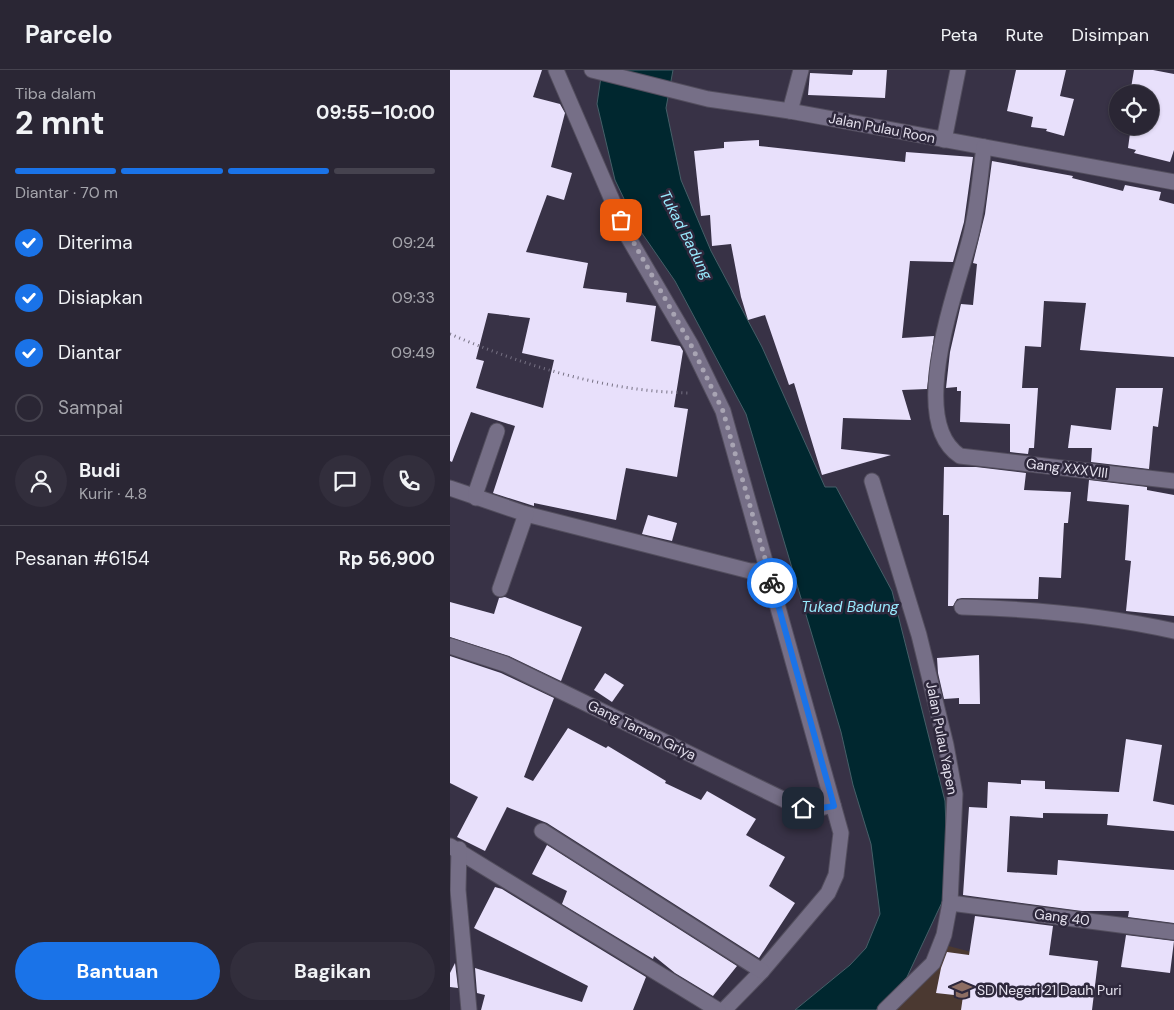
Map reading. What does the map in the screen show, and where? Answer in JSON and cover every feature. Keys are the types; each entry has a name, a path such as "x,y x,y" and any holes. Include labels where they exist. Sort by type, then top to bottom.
{"street":[{"path":"556,70 628,237 691,345 723,411 841,833 836,876 828,892 762,971 724,1010"},
{"name":"Jalan Pulau Roon","path":"592,70 708,99 790,111 1174,182"},
{"path":"790,111 801,70"},
{"path":"944,140 958,70"},
{"name":"Gang XXXVIII","path":"984,147 972,231 948,312 935,401 937,420 949,448 960,456 1174,481"},
{"path":"476,498 476,492 497,431"},
{"name":"Jalan Pulau Yapen","path":"872,481 919,635 946,745 955,794 950,903 944,935 933,962 885,1010"},
{"path":"450,488 526,514 750,571 761,572 768,569"},
{"path":"500,589 526,514"},
{"path":"962,607 1024,609 1096,616 1174,631"},
{"name":"Gang Taman Griya","path":"450,646 505,664 803,808 816,809 834,806"},
{"path":"542,831 762,971"},
{"path":"454,848 469,1010"},
{"path":"454,848 718,1010"},
{"name":"Gang 40","path":"950,903 1174,932"}],"path":[{"path":"450,334 557,374 677,392 714,393"}],"shaded area":[{"name":"SD Negeri 21 Dauh Puri","path":"945,945 1012,963 1005,1010 896,1010 935,971"}],"water":[{"name":"Tukad Badung","path":"602,70 673,70 666,108 681,180 711,251 762,347 825,487 836,487 892,591 945,801 947,853 944,898 907,977 876,1010 795,1010 850,965 866,948 880,914 871,844 853,785 841,732 746,414 675,281 637,226 615,180 597,104"}],"building":[{"path":"450,70 542,70 533,97 560,104 565,113 551,167 572,173 564,200 547,195 526,252 588,263 583,288 627,293 626,302 656,306 651,341 680,346 683,351 674,407 688,409 677,477 626,468 616,520 534,503 534,506 493,493 515,426 471,412 452,462 450,461","holes":["488,313 530,318 522,353 554,360 543,408 476,388 484,361 476,359"]},
{"path":"853,70 887,70 885,98 808,95 810,73 852,75"},
{"path":"1016,70 1066,70 1060,96 1074,99 1064,136 1046,131 1047,129 1031,127 1033,117 1007,111"},
{"path":"1134,70 1153,70 1174,74 1174,150 1170,162 1134,153 1136,150 1128,148 1130,135 1159,135 1159,85 1132,85"},
{"path":"759,140 759,146 905,162 906,152 973,157 964,222 953,262 910,261 902,338 934,336 927,389 902,390 911,420 843,418 841,449 891,455 822,475 794,383 789,385 765,315 748,320 741,297 731,244 712,246 710,215 701,216 694,151 724,148 724,142"},
{"path":"992,161 1073,176 1072,178 1123,191 1125,185 1161,192 1159,200 1174,204 1174,357 1080,350 1086,303 1044,301 1041,347 1025,346 1022,388 1038,388 1034,448 1029,448 1028,454 1010,452 1010,424 960,422 961,391 957,391 957,387 946,388 950,352 961,304 973,305 977,264 973,263 985,214"},
{"path":"1116,388 1163,388 1158,427 1153,426 1149,469 1091,462 1092,448 1068,448 1071,425 1111,430"},
{"path":"944,467 976,467 1026,473 1024,490 1071,492 1068,523 1064,523 1061,578 1039,577 1038,599 962,598 957,599 953,606 948,606 949,515 943,515"},
{"path":"1089,480 1147,487 1147,490 1174,495 1174,616 1126,611 1131,561 1125,560 1129,505 1087,501"},
{"path":"648,515 677,523 672,541 642,534"},
{"path":"505,597 582,627 561,681 509,656 450,637 450,602 494,614 499,598"},
{"path":"979,655 980,704 959,704 959,698 944,699 938,673 937,658"},
{"path":"450,656 501,673 554,698 524,777 533,781 568,728 606,748 608,746 666,781 665,783 701,800 707,791 756,819 746,835 785,857 769,886 795,903 759,958 547,823 507,807 485,851 457,837 478,797 450,783"},
{"path":"605,673 624,685 612,702 594,690"},
{"path":"1126,739 1162,745 1153,801 1174,805 1174,831 1107,825 1108,814 1043,813 1043,818 1010,816 1007,872 1057,875 1058,860 1174,870 1174,923 1128,917 1129,911 1082,911 963,895 969,807 987,808 988,782 1021,784 1021,780 1045,781 1045,789 1119,792"},
{"path":"547,845 737,966 713,996 675,973 654,956 653,959 562,904 567,891 532,874"},
{"path":"495,887 502,889 646,977 633,1010 481,1010 485,995 477,993 475,968 582,1002 588,986 474,928"},
{"path":"975,916 1053,926 1049,955 1098,961 1092,1010 961,1010 963,996 936,993 941,968 947,952 969,955"},
{"path":"1126,935 1174,941 1170,973 1121,967"},
{"path":"455,963 458,988 450,987 450,973"}],"way so far":[{"path":"621,220 628,237 691,345 723,411 772,583"}],"place":[{"name":"SD Negeri 21 Dauh Puri","path":"962,990"}],"route":[{"path":"772,583 834,806 816,809 803,808"}]}
